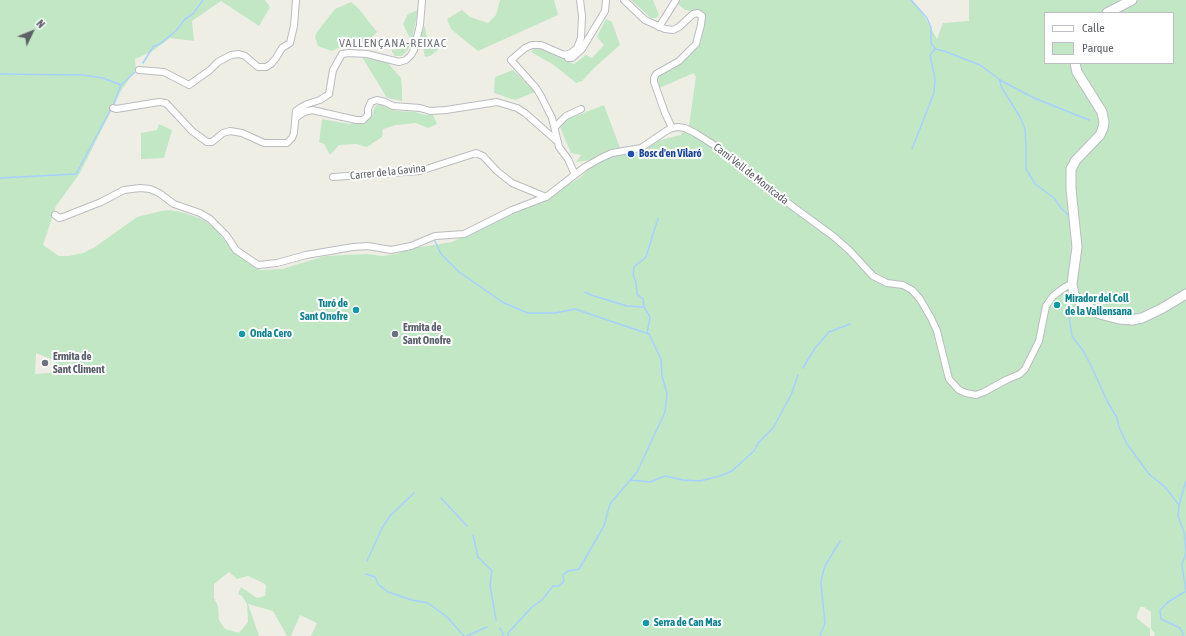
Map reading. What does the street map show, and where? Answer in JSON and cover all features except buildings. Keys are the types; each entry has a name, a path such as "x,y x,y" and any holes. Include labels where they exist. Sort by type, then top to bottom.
{"street":[{"path":"140,70 164,72 189,85 210,70 218,62 231,55 239,54 245,56 258,67 266,67 271,64 282,48 290,43 294,26 296,0"},
{"path":"112,108 116,110 159,102 166,103 192,131 207,142 212,142 223,133 230,131 242,133 264,143 287,143 292,138 294,133 296,112 307,104 320,100 329,94 333,70 342,54 367,54 399,62 406,60 411,56 414,50 420,24 422,0"},
{"path":"575,175 558,142 552,118 536,88 512,60 525,48 532,45 541,45 564,55 571,53 577,48 581,38 582,16 580,0"},
{"path":"568,54 568,58 572,58 582,49 605,11 606,0"},
{"path":"55,215 59,218 80,211 130,188 150,189 159,193 174,204 200,213 210,219 226,235 236,250 258,265 277,263 306,255 334,250 368,246 391,250 411,246 435,236 464,234 512,210 546,197 585,167 601,158 612,153 641,148 672,128 665,113 654,78 656,74 679,61 696,44 702,16 698,13 693,14 679,27 673,30 665,30 645,20 624,0"},
{"path":"659,27 676,0"},
{"path":"1109,12 1132,0"},
{"path":"1075,64 1077,72 1102,112 1104,122 1100,135 1076,160 1071,169 1071,189 1077,247 1072,284 1074,295 1091,310 1112,318 1127,320 1142,318 1186,294"},
{"path":"296,117 304,112 312,110 356,120 363,120 368,115 368,109 371,102 377,100 393,106 420,108 430,111 497,102 517,108 525,113 558,142"},
{"path":"555,127 566,116 581,109"},
{"name":"Camí Vell de Montcada","path":"672,128 685,128 714,145 762,184 833,236 849,250 873,276 887,283 903,285 912,290 920,299 932,318 937,331 949,379 960,390 966,393 976,395 1020,374 1025,369 1039,341 1046,306 1053,296 1065,287 1072,284"},
{"name":"Carrer de la Gavina","path":"333,177 420,171 476,152 483,156 497,171 512,183 546,197"}],"green space":[{"path":"0,0 265,0 270,7 259,26 221,1 192,21 194,41 170,38 151,52 135,59 136,69 121,91 80,173 56,206 43,245 59,256 69,256 83,253 95,247 137,217 170,210 185,213 204,220 215,229 234,251 260,270 282,269 325,256 367,254 382,256 396,254 414,248 452,242 546,199 581,177 588,168 609,157 643,150 656,141 681,135 689,126 696,76 694,73 659,88 658,77 673,68 697,47 701,41 705,17 700,12 685,10 678,4 681,0 912,0 920,9 937,39 943,23 969,21 969,0 1186,0 1186,636 1154,636 1155,633 1151,629 1151,612 1144,607 1140,607 1137,618 1150,629 1150,636 311,636 317,623 300,615 291,636 287,636 273,611 248,604 259,636 0,636","holes":["36,353 56,361 50,373 35,374","229,572 237,579 248,576 266,585 265,596 257,598 241,587 238,594 242,596 247,604 248,622 239,633 225,629 219,620 218,606 214,598 214,584"]},
{"path":"500,0 554,0 558,15 478,51 451,29 447,19 462,10 470,17 488,23 496,15"},
{"path":"631,0 653,0 659,15 656,18 651,18"},
{"path":"351,2 359,9 377,32 366,43 342,36 342,46 332,51 318,46 315,37 317,32 335,9"},
{"path":"418,10 411,46 402,56 395,56 391,50 398,49 409,43 410,38 403,24 408,14"},
{"path":"606,19 612,22 620,45 582,81 576,83 554,65 531,52 535,48 541,49 574,64 586,55 592,58 604,45 597,37"},
{"path":"425,26 427,39 440,44 439,49 430,56 425,57 422,43 419,44 420,35"},
{"path":"362,57 388,63 401,78 402,101 387,98"},
{"path":"513,70 535,92 515,100 494,93 495,77"},
{"path":"380,104 396,111 433,115 437,124 428,128 416,123 396,125 383,129 382,137 367,147 356,144 339,145 330,155 324,144 319,142 322,119 349,124 359,123 366,121 372,116 375,106"},
{"path":"604,105 620,148 591,160 576,162 581,155 571,153 560,127 568,119"},
{"path":"159,124 172,130 164,158 141,159 141,133 157,130"}],"waterway":[{"path":"143,63 153,47 161,43 176,31 185,19 193,14 203,0"},
{"path":"911,0 927,18 931,28 931,43 935,49 980,65 999,79 1002,88 1020,117 1025,129 1026,169 1035,184 1054,198 1069,216"},
{"path":"912,149 934,93 935,79 930,55 935,49"},
{"path":"113,106 121,85 135,72"},
{"path":"0,74 83,75 103,78 121,85"},
{"path":"1000,80 1034,98 1089,120"},
{"path":"0,178 76,174 111,109"},
{"path":"647,333 650,317 644,307 643,299 637,294 636,282 633,275 634,267 646,257 658,218"},
{"path":"435,241 441,254 459,272 504,303 528,313 555,313 575,309 649,334 661,359 662,376 667,394 665,412 637,472 610,504 604,526 579,569 568,571 563,575 564,581 559,586 553,586 542,600 532,607 508,633 508,636"},
{"path":"585,292 627,306 644,307"},
{"path":"1066,298 1072,336 1084,352 1107,401 1117,418 1119,427 1127,444 1149,474 1165,487 1179,505"},
{"path":"803,368 815,348 829,332 850,324"},
{"path":"630,480 650,482 665,476 683,480 700,481 732,471 754,451 758,443 773,428 791,395 798,375"},
{"path":"1186,481 1179,505 1178,516 1184,532 1186,553"},
{"path":"367,561 382,528 390,516 414,493"},
{"path":"441,498 467,526"},
{"path":"473,535 478,557 492,571 490,585 496,620"},
{"path":"820,636 825,623 821,584 822,577 825,566 840,541"},
{"path":"1186,553 1182,565 1186,591"},
{"path":"366,574 375,577 378,584 388,592 412,600 428,603 447,617 464,636"},
{"path":"1184,636 1180,628 1161,619 1160,610 1168,602 1186,591"},
{"path":"467,636 487,627"},
{"path":"500,628 504,636"}],"place":[{"name":"Bosc d'en Vilaró","path":"631,154"},
{"name":"Mirador del Coll de la Vallensana","path":"1057,305"},
{"name":"Turó de Sant Onofre","path":"356,310"},
{"name":"Onda Cero","path":"242,334"},
{"name":"Ermita de Sant Onofre","path":"395,334"},
{"name":"Ermita de Sant Climent","path":"45,363"},
{"name":"Serra de Can Mas","path":"646,623"}],"district":[{"name":"VALLENÇANA-REIXAC","path":"393,43"}]}
